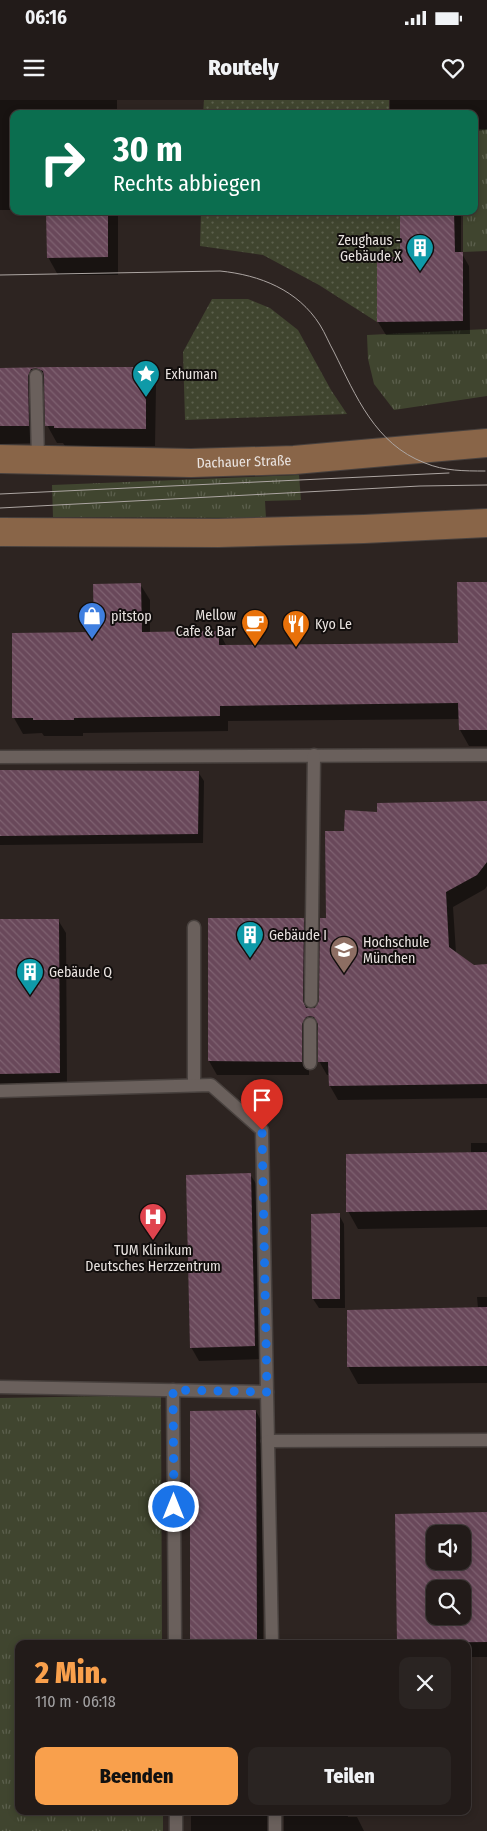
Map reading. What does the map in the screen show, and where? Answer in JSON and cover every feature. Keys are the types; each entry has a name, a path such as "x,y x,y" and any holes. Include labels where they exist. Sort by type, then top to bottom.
{"main road":[{"name":"Dachauer Straße","path":"0,459 191,463 284,460 487,443"},
{"path":"0,532 218,532 364,529 487,523"}],"lane":[{"path":"36,376 38,459"},
{"path":"311,1001 314,755"},
{"path":"0,757 487,755"},
{"path":"194,927 194,1086"},
{"path":"310,1024 310,1063"},
{"path":"0,1091 211,1085 262,1130 272,1640"},
{"path":"0,1387 267,1392"},
{"path":"173,1390 175,1640"},
{"path":"268,1441 487,1440"},
{"path":"176,1815 176,1831"},
{"path":"275,1815 275,1831"}],"green space":[{"path":"204,100 389,100 389,110 203,110"},
{"path":"478,129 487,129 487,251 463,252 463,215 478,215"},
{"path":"201,215 400,215 400,257 377,257 377,322 319,285 263,255 200,246"},
{"path":"212,299 248,299 270,308 298,330 331,390 347,414 185,420 183,352"},
{"path":"487,329 487,396 394,410 374,384 368,359 367,335"},
{"path":"299,475 301,500 265,501 266,518 53,517 52,485"},
{"path":"161,1395 162,1640 15,1640 15,1815 163,1815 163,1831 0,1831 0,1398"}],"building":[{"path":"46,215 108,215 108,257 47,258"},
{"name":"Zeughaus - Gebäude X","path":"400,215 454,215 455,252 463,252 463,321 377,322 377,257 400,257"},
{"path":"146,367 146,429 54,428 54,426 45,426 44,376 43,371 36,368 31,369 28,376 29,426 0,426 0,368"},
{"path":"457,582 487,582 487,730 459,730 458,703 220,706 220,716 74,718 74,720 12,718 12,633 94,632 93,584 141,583 142,632 219,631 219,645 458,643"},
{"path":"0,770 199,771 198,834 0,836"},
{"path":"487,801 487,862 477,875 446,892 449,947 474,965 487,964 487,1084 329,1086 328,1062 318,1062 318,1024 314,1017 310,1016 306,1017 302,1024 302,1062 208,1061 208,918 304,918 303,1001 306,1008 315,1008 319,1001 320,918 326,918 325,831 344,831 345,810 377,812 377,803"},
{"name":"Gebäude Q","path":"0,919 59,919 60,1073 0,1074"},
{"path":"487,1152 487,1210 346,1212 346,1154"},
{"path":"251,1173 255,1346 190,1348 186,1175"},
{"path":"340,1213 340,1299 312,1299 311,1214"},
{"path":"487,1307 487,1366 347,1367 347,1310"},
{"path":"256,1410 257,1640 190,1640 190,1411"},
{"path":"487,1512 487,1642 471,1642 471,1640 397,1640 395,1514"}],"tram line":[{"path":"0,275 220,271 249,276 277,286 301,302 311,313 322,328 350,385 369,417 393,444 408,455 432,466 454,470 485,471"},
{"path":"0,494 449,473"},
{"path":"0,508 420,486 487,485"}],"place":[{"name":"Zeughaus - Gebäude X","path":"420,272"},
{"name":"Exhuman","path":"146,398"},
{"name":"pitstop","path":"92,640"},
{"name":"Mellow Cafe & Bar","path":"255,647"},
{"name":"Kyo Le","path":"296,648"},
{"name":"Gebäude I","path":"250,959"},
{"name":"Hochschule München","path":"344,974"},
{"name":"Gebäude Q","path":"30,996"},
{"name":"TUM Klinikum Deutsches Herzzentrum","path":"153,1241"}],"route":[{"path":"174,1507 173,1390 267,1392 262,1130"}]}
